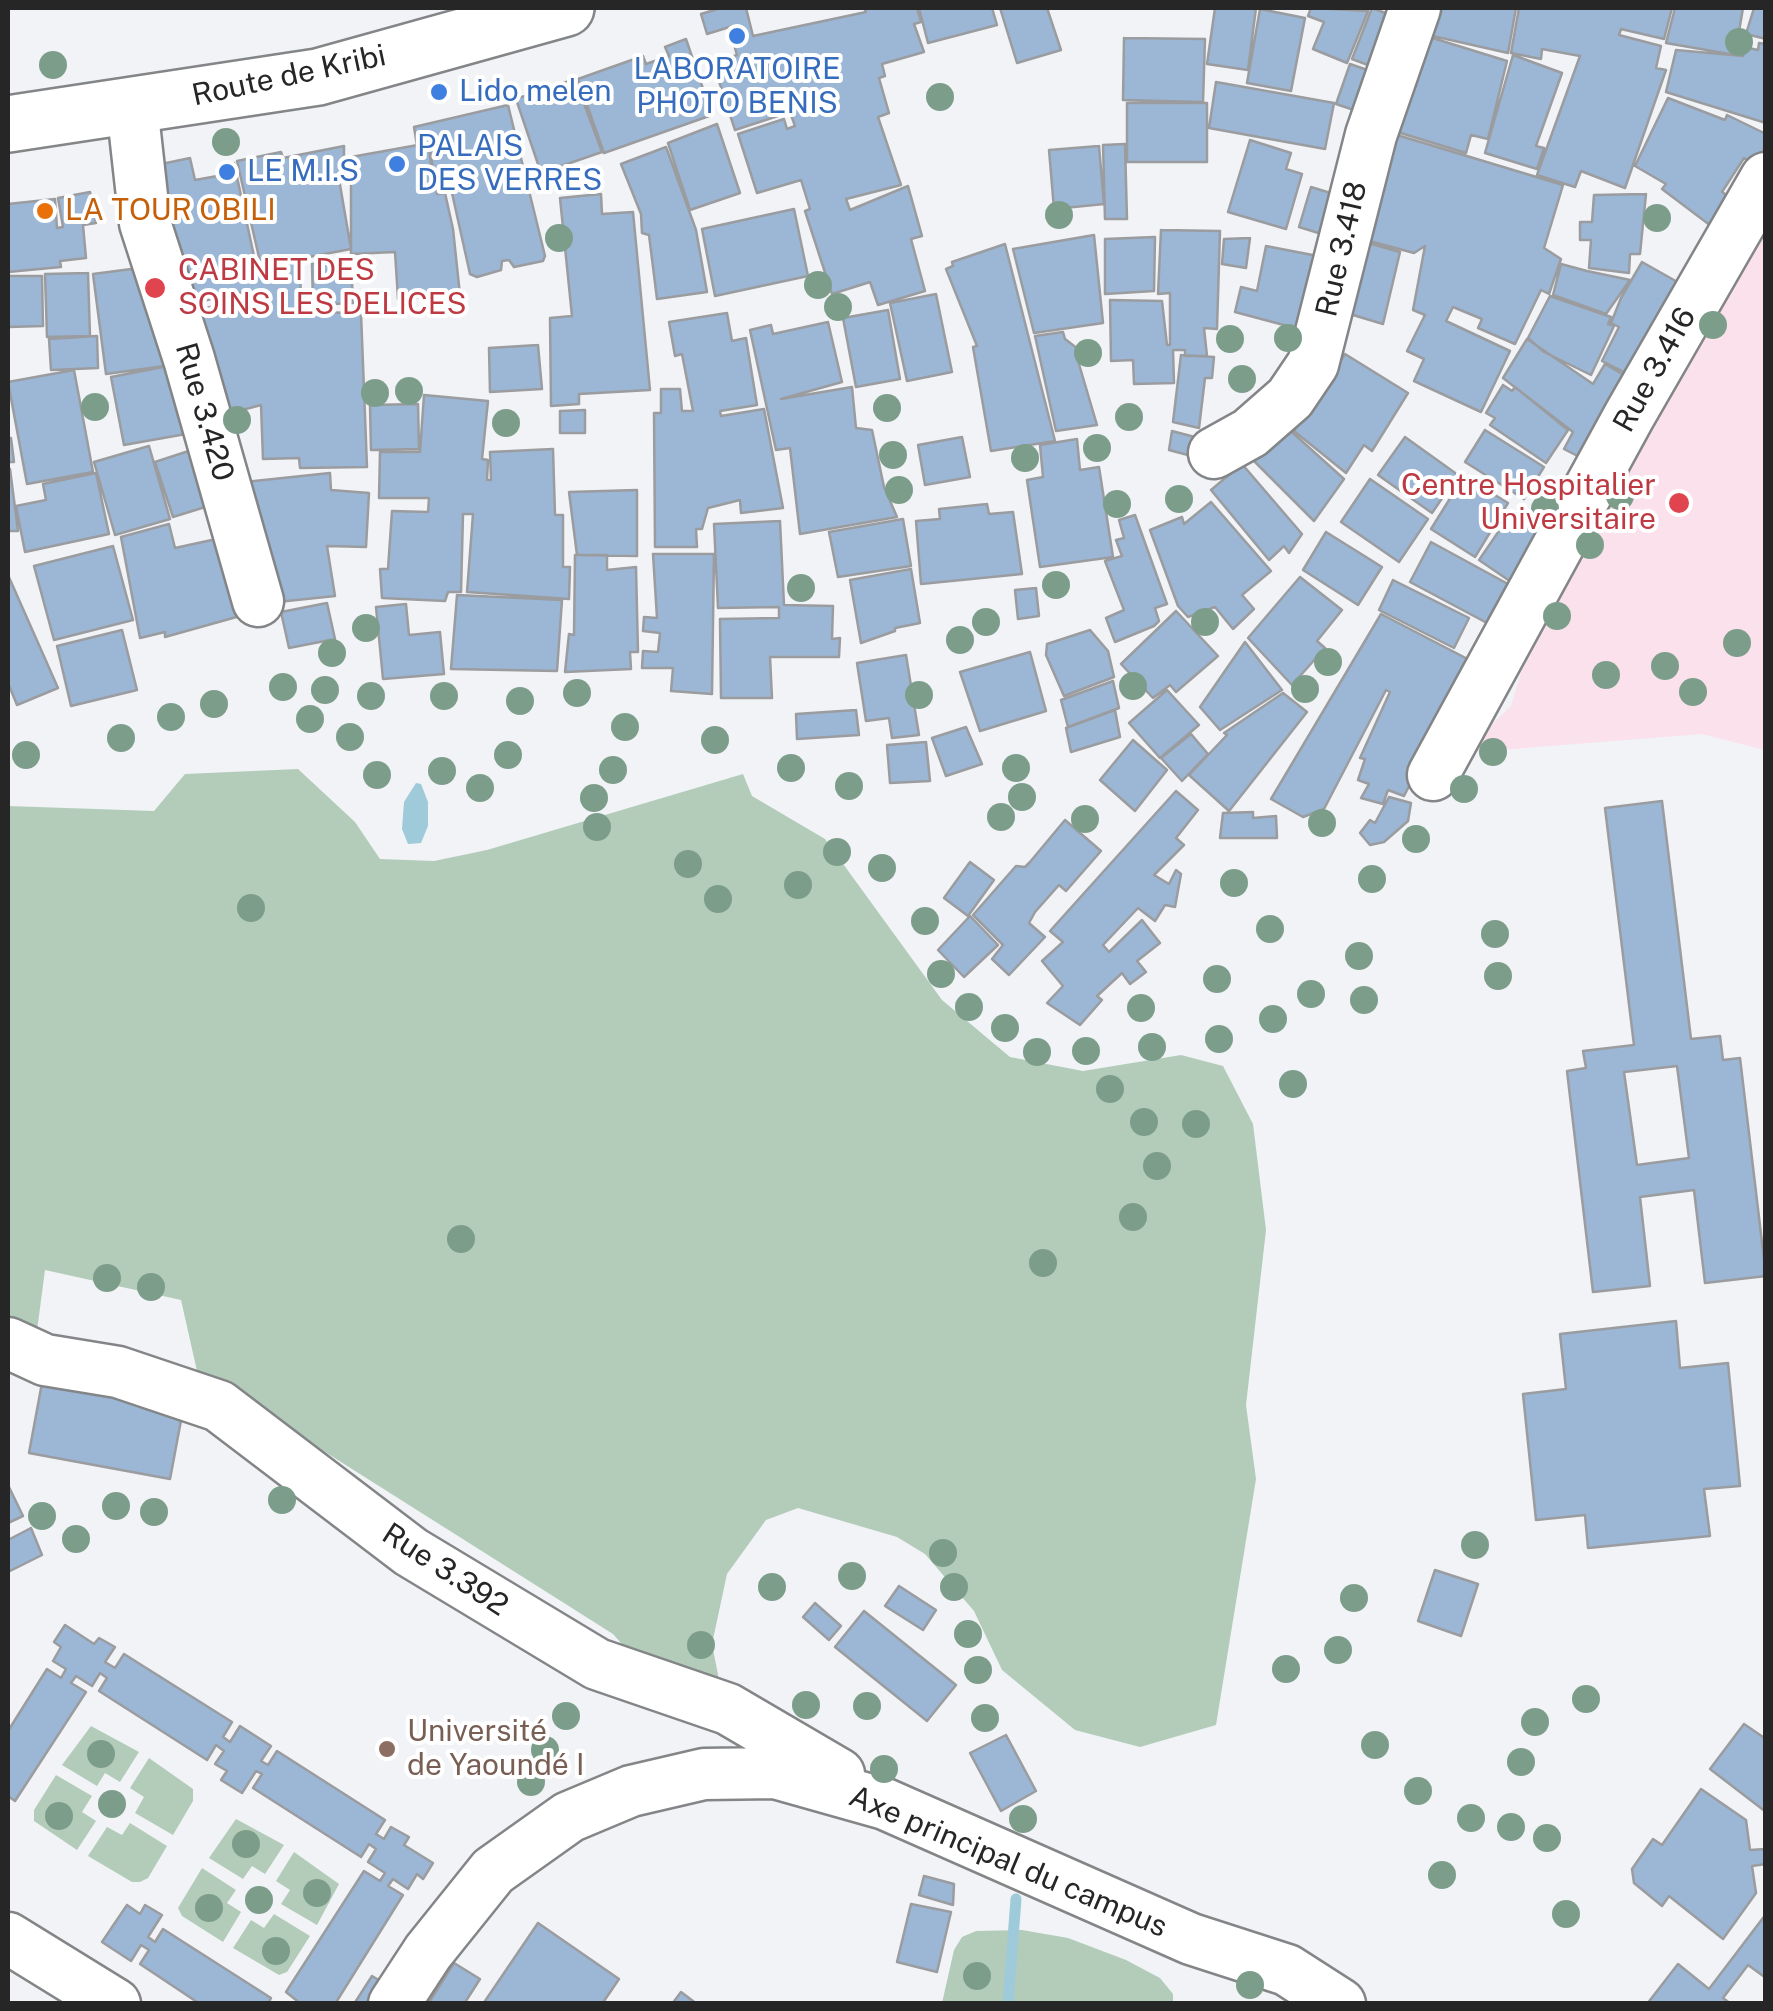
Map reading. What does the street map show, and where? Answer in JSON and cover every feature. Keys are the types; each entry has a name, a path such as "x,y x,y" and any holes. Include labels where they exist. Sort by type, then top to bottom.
{"main road":[{"name":"Route de Kribi","path":"8,124 318,76 566,8"}],"street":[{"name":"Rue 3.418","path":"1214,453 1250,432 1290,398 1313,364 1370,134 1415,8"},
{"name":"Rue 3.420","path":"132,106 145,223 190,358 258,601"},
{"name":"Rue 3.416","path":"1433,775 1628,416 1766,178"},
{"name":"Rue 3.392","path":"8,1342 45,1360 118,1372 219,1406 411,1552 580,1654 728,1709 782,1738 885,1804"},
{"name":"Axe principal du campus","path":"394,2004 493,1872 569,1818 631,1792 704,1774 776,1772 885,1804 1191,1939 1287,1970 1340,2004"},
{"path":"8,1938 115,2004"}],"shaded area":[{"name":"Centre Hospitalier Universitaire","path":"1765,198 1765,750 1702,734 1462,753 1511,706 1532,636"}],"green space":[{"path":"298,769 355,822 380,859 434,861 487,850 743,774 752,796 825,839 942,1000 1010,1057 1083,1071 1181,1055 1223,1066 1253,1124 1266,1230 1246,1405 1256,1479 1216,1725 1140,1747 1075,1730 1002,1670 974,1611 925,1554 897,1537 798,1508 766,1520 727,1574 712,1644 722,1695 658,1685 613,1634 197,1371 181,1300 45,1270 35,1346 8,1365 8,806 154,811 185,774"},
{"path":"91,1726 139,1752 120,1782 105,1773 97,1786 62,1765"},
{"path":"149,1758 193,1789 193,1801 173,1835 135,1813 144,1797 130,1788"},
{"path":"56,1775 92,1796 82,1812 96,1821 77,1850 34,1821 34,1810"},
{"path":"236,1819 284,1845 265,1874 252,1866 243,1879 209,1858"},
{"path":"130,1823 167,1846 148,1878 140,1882 132,1882 88,1856 107,1827 122,1835"},
{"path":"294,1852 339,1884 317,1925 281,1904 290,1890 276,1881"},
{"path":"202,1868 236,1890 227,1903 241,1912 223,1942 182,1916 178,1908"},
{"path":"274,1914 310,1936 287,1972 279,1975 233,1948 251,1920 264,1928"},
{"path":"1022,1930 1068,1938 1126,1960 1160,1978 1173,1994 1173,2003 942,2003 954,1950 962,1937 976,1931"}],"water":[{"path":"416,783 421,784 428,802 428,826 421,843 408,844 402,829 404,802"}],"building":[{"path":"721,8 746,8 753,36 866,12 864,8 917,8 921,22 914,24 924,52 882,64 885,76 879,78 889,113 878,117 901,185 846,199 850,210 908,186 922,236 911,239 925,291 878,305 870,282 832,294 805,211 810,209 801,180 757,193 738,134 784,119 787,129 795,126 790,112 735,130 713,63 737,55 731,35 739,32 736,25 707,34 701,14"},
{"path":"919,8 992,8 997,25 928,43"},
{"path":"1000,8 1047,8 1061,50 1017,63"},
{"path":"1215,8 1256,8 1248,70 1207,64"},
{"path":"1311,8 1368,11 1347,63 1313,49 1324,22 1308,16"},
{"path":"1372,8 1396,17 1376,68 1352,59"},
{"path":"1429,8 1516,8 1508,53 1424,34"},
{"path":"1519,8 1672,8 1664,39 1621,29 1619,35 1661,46 1656,68 1666,70 1625,188 1581,171 1575,187 1537,175 1580,56 1542,49 1541,59 1511,53"},
{"path":"1675,8 1743,8 1735,55 1666,43"},
{"path":"1754,8 1766,8 1766,39 1746,34"},
{"path":"1260,9 1305,18 1291,91 1247,83"},
{"path":"1426,36 1507,61 1488,139 1471,135 1466,153 1381,127"},
{"path":"1124,38 1205,39 1203,102 1123,100"},
{"path":"686,39 712,115 604,153 578,79 643,56 646,64 669,56 665,47"},
{"path":"1759,43 1766,44 1766,123 1666,92 1676,50 1743,56 1744,47 1758,50"},
{"path":"1513,55 1562,73 1536,146 1544,148 1537,169 1485,153"},
{"path":"1350,64 1376,73 1363,113 1336,104"},
{"path":"575,79 602,152 541,173 516,99"},
{"path":"1216,82 1334,103 1325,149 1209,128"},
{"path":"1668,98 1725,120 1727,115 1766,134 1761,170 1744,158 1722,192 1745,207 1727,238 1662,189 1666,184 1635,166"},
{"path":"1127,103 1207,103 1207,162 1127,162"},
{"path":"508,105 545,256 543,261 514,267 509,260 502,261 501,270 477,277 470,274 448,175 432,179 429,143 417,146 414,127"},
{"path":"717,124 740,193 690,210 668,143"},
{"path":"1397,135 1563,185 1544,248 1561,259 1549,294 1541,290 1515,344 1478,328 1482,319 1453,307 1446,321 1510,351 1481,412 1414,381 1424,359 1407,351 1425,315 1413,310 1425,246 1414,253 1351,236"},
{"path":"1250,140 1291,153 1286,169 1302,174 1286,229 1228,212"},
{"path":"429,143 437,194 445,193 453,229 460,295 398,299 395,252 351,254 351,157"},
{"path":"1125,144 1127,219 1105,219 1103,145"},
{"path":"344,146 344,179 339,179 351,249 261,266 237,161 281,152 283,158"},
{"path":"1099,146 1104,204 1054,209 1049,150"},
{"path":"666,147 696,230 707,292 657,299 649,235 642,233 641,214 621,164"},
{"path":"190,158 195,180 223,175 221,165 234,163 255,261 259,260 261,266 299,259 302,312 361,313 367,467 300,468 299,458 263,459 261,405 212,418 188,313 244,298 242,292 177,307 152,166"},
{"path":"1311,187 1337,195 1325,235 1299,227"},
{"path":"90,192 96,223 83,225 86,258 60,261 61,267 8,272 8,204 55,199 57,228 63,227 58,198"},
{"path":"601,194 602,214 633,212 650,390 579,394 579,404 551,406 550,318 572,316 560,198"},
{"path":"1646,194 1640,254 1630,254 1629,273 1589,268 1591,240 1580,240 1580,222 1592,222 1594,195"},
{"path":"794,209 808,276 715,296 702,229"},
{"path":"1161,230 1220,231 1217,329 1204,328 1207,356 1185,356 1185,350 1173,350 1174,383 1134,384 1133,360 1111,361 1110,300 1162,301 1170,345 1170,293 1158,294"},
{"path":"1094,235 1103,323 1034,333 1013,249"},
{"path":"1155,237 1154,291 1105,294 1105,239"},
{"path":"1250,238 1246,268 1222,264 1224,239"},
{"path":"1350,238 1400,252 1383,324 1333,309"},
{"path":"1005,244 1055,441 991,451 973,347 977,346 946,269 953,266 952,262"},
{"path":"1266,246 1328,258 1310,332 1235,312 1241,287 1257,291"},
{"path":"351,261 353,303 313,305 312,264"},
{"path":"1642,262 1681,284 1638,379 1602,361 1619,327 1611,323 1621,298"},
{"path":"1561,264 1630,280 1606,314 1553,295"},
{"path":"139,268 172,365 106,374 93,274"},
{"path":"88,273 90,336 47,337 45,274"},
{"path":"8,276 42,276 43,326 8,327"},
{"path":"936,294 952,372 907,381 890,303"},
{"path":"1550,296 1611,317 1608,324 1614,326 1591,375 1544,352 1528,338"},
{"path":"888,310 900,379 856,387 843,318"},
{"path":"727,313 732,341 746,338 757,405 720,411 721,416 764,409 783,508 741,513 740,500 708,508 702,529 696,529 697,547 655,547 654,413 661,413 661,389 680,389 682,411 693,411 682,354 675,356 669,322"},
{"path":"828,322 842,382 781,399 852,387 856,428 872,430 884,487 897,517 800,534 790,448 776,450 750,330 771,325 773,334"},
{"path":"1063,332 1065,339 1082,352 1076,354 1097,425 1056,431 1035,336"},
{"path":"97,336 98,368 51,370 49,339"},
{"path":"1527,339 1593,384 1605,364 1636,382 1595,465 1564,449 1573,432 1503,378"},
{"path":"538,345 542,389 490,392 489,348"},
{"path":"1345,354 1408,393 1372,451 1364,445 1346,473 1294,431"},
{"path":"1181,355 1214,357 1212,378 1205,378 1199,428 1173,422"},
{"path":"184,363 197,432 124,445 111,377"},
{"path":"74,370 93,472 27,484 8,382"},
{"path":"1503,385 1512,391 1515,387 1568,430 1546,463 1490,425 1495,418 1486,413"},
{"path":"424,395 488,401 482,459 488,460 487,480 491,480 490,452 553,449 555,515 563,515 563,567 570,567 569,599 467,592 473,514 463,514 461,592 448,592 445,601 382,598 380,569 388,569 392,511 428,512 429,498 379,498 380,452 420,452"},
{"path":"418,404 419,449 371,450 370,405"},
{"path":"585,410 585,433 560,433 560,411"},
{"path":"1283,424 1344,479 1314,521 1251,458"},
{"path":"1485,430 1544,467 1524,499 1465,462"},
{"path":"1172,431 1206,440 1203,459 1169,450"},
{"path":"962,437 970,477 925,485 918,445"},
{"path":"1405,437 1458,475 1432,513 1378,475"},
{"path":"11,438 14,462 8,462"},
{"path":"1077,439 1080,470 1099,467 1113,557 1040,567 1027,480 1043,477 1040,445"},
{"path":"149,446 170,519 115,535 94,462"},
{"path":"201,447 218,503 173,517 155,462"},
{"path":"1242,464 1302,534 1289,553 1284,546 1269,560 1211,490"},
{"path":"10,469 18,531 8,531"},
{"path":"96,473 109,534 25,552 16,506 46,500 43,484"},
{"path":"330,473 331,490 369,493 366,547 327,546 335,596 268,603 245,482"},
{"path":"1464,476 1508,503 1475,557 1431,529"},
{"path":"1370,479 1428,519 1399,562 1341,522"},
{"path":"637,490 637,556 577,555 569,492"},
{"path":"1211,502 1271,571 1242,595 1254,609 1233,629 1215,607 1188,617 1178,606 1150,530 1182,517 1184,524"},
{"path":"987,504 989,514 1013,512 1022,574 921,584 916,521 940,519 939,509"},
{"path":"1512,512 1550,538 1517,586 1479,560"},
{"path":"1135,515 1167,604 1155,608 1159,621 1154,626 1115,642 1106,618 1124,610 1105,561 1122,556 1116,540 1124,538 1119,520"},
{"path":"903,519 911,566 838,577 829,532"},
{"path":"780,521 784,605 833,606 832,639 840,638 839,657 770,657 772,698 721,698 720,619 779,618 779,607 718,608 714,524"},
{"path":"169,524 175,548 221,538 240,616 165,637 165,632 140,638 121,537"},
{"path":"1326,532 1382,567 1358,605 1303,570"},
{"path":"1431,542 1508,584 1487,623 1410,582"},
{"path":"113,546 133,620 54,640 34,566"},
{"path":"653,554 714,554 712,694 671,691 673,668 642,668 643,651 658,652 660,633 643,631 644,617 657,618"},
{"path":"575,555 607,555 607,570 636,567 638,652 630,652 631,669 565,672 569,634 574,635"},
{"path":"911,569 920,623 895,628 861,643 850,580"},
{"path":"8,575 58,688 17,705 8,683"},
{"path":"1300,577 1342,610 1317,641 1325,648 1292,685 1248,638"},
{"path":"1393,580 1469,618 1454,648 1379,610"},
{"path":"1036,588 1039,616 1018,619 1015,590"},
{"path":"457,595 562,600 557,671 451,669"},
{"path":"327,603 335,639 289,648 281,612"},
{"path":"406,604 409,635 440,632 444,674 383,679 376,607"},
{"path":"1176,611 1218,656 1176,692 1170,685 1153,698 1121,664"},
{"path":"1381,614 1483,667 1433,739 1404,796 1388,790 1383,804 1361,798 1369,784 1358,780 1365,759 1360,758 1390,692 1386,690 1324,809 1303,817 1271,799"},
{"path":"122,630 137,690 71,706 57,646"},
{"path":"1090,630 1108,651 1114,677 1064,696 1046,655 1047,644"},
{"path":"1245,642 1282,690 1220,730 1200,707"},
{"path":"1030,652 1046,711 980,731 960,672"},
{"path":"906,655 919,735 892,738 889,718 866,721 857,663"},
{"path":"1113,681 1119,708 1068,727 1061,700"},
{"path":"1167,690 1199,725 1160,758 1129,723"},
{"path":"1283,693 1307,712 1229,811 1189,775 1227,735 1224,733"},
{"path":"856,710 859,735 797,739 796,714"},
{"path":"1115,710 1120,737 1071,752 1066,728"},
{"path":"966,727 982,764 946,776 932,738"},
{"path":"1191,734 1208,754 1182,781 1161,758"},
{"path":"1133,740 1167,770 1135,811 1100,780"},
{"path":"926,742 930,781 890,783 887,745"},
{"path":"1176,791 1198,810 1176,838 1184,845 1154,875 1169,884 1176,870 1181,874 1175,907 1165,905 1155,921 1138,908 1103,945 1109,952 1142,920 1160,943 1137,961 1146,972 1130,984 1122,973 1097,996 1102,1000 1080,1025 1047,1003 1063,986 1042,961 1063,942 1050,931"},
{"path":"1389,797 1411,803 1408,821 1384,842 1370,845 1360,833 1370,820 1375,823"},
{"path":"1662,801 1691,1039 1720,1036 1723,1060 1740,1058 1766,1276 1705,1283 1694,1190 1640,1197 1650,1286 1593,1292 1567,1071 1586,1068 1583,1051 1634,1045 1605,808","holes":["1677,1066 1689,1158 1637,1165 1624,1072"]},
{"path":"1253,812 1253,818 1276,816 1277,838 1220,838 1223,813"},
{"path":"1065,820 1101,851 1066,891 1059,885 1035,912 1029,923 1045,937 1009,975 992,959 1003,945 973,915 1016,866 1025,867 1030,862"},
{"path":"970,862 994,880 968,916 944,898"},
{"path":"970,916 998,945 964,977 938,950"},
{"path":"1676,1321 1680,1368 1728,1363 1740,1486 1704,1489 1710,1536 1588,1548 1585,1515 1536,1520 1523,1394 1566,1389 1560,1334"},
{"path":"44,1372 148,1391 146,1409 182,1415 170,1479 29,1453"},
{"path":"8,1485 23,1516 8,1523"},
{"path":"31,1528 42,1555 8,1572 8,1540"},
{"path":"1435,1570 1478,1584 1461,1636 1418,1621"},
{"path":"899,1586 936,1610 923,1630 885,1606"},
{"path":"815,1603 841,1626 829,1640 803,1617"},
{"path":"864,1611 956,1685 927,1721 835,1647"},
{"path":"65,1625 94,1644 99,1638 115,1647 105,1662 115,1668 124,1654 232,1722 223,1737 230,1742 240,1726 271,1746 261,1761 268,1765 277,1751 385,1820 376,1834 384,1839 391,1827 409,1837 404,1845 433,1863 423,1879 417,1874 408,1889 393,1879 388,1886 403,1895 335,2004 301,2004 286,1992 364,1871 380,1881 385,1873 368,1862 376,1849 369,1844 361,1857 253,1788 262,1774 256,1771 242,1793 221,1780 227,1771 215,1764 224,1751 216,1745 207,1760 99,1691 107,1678 100,1673 92,1686 76,1676 71,1683 86,1692 15,1801 8,1796 8,1731 47,1669 61,1678 66,1669 53,1661 61,1647 54,1642"},
{"path":"1744,1724 1766,1739 1766,1812 1710,1769"},
{"path":"1006,1735 1036,1791 1001,1811 970,1753"},
{"path":"1701,1789 1746,1820 1750,1850 1766,1849 1766,1864 1752,1866 1756,1893 1723,1939 1669,1896 1662,1906 1634,1883 1632,1869 1653,1839 1662,1845"},
{"path":"924,1876 954,1884 953,1905 919,1895"},
{"path":"911,1904 951,1912 937,1972 897,1962"},
{"path":"127,1905 140,1914 145,1905 162,1915 148,1937 155,1942 163,1929 271,1998 268,2004 200,2004 140,1964 149,1950 141,1945 131,1961 102,1942"},
{"path":"1766,1914 1766,1978 1748,1965 1723,1998 1731,2004 1647,2004 1678,1964 1709,1989"},
{"path":"538,1923 619,1979 602,2004 483,2004"},
{"path":"454,1963 480,1979 464,2004 428,2004"},
{"path":"372,1976 387,1985 375,2004 354,2004"},
{"path":"681,1992 697,2004 672,2004"}],"waterway":[{"path":"1008,2004 1016,1899"}],"place":[{"name":"LABORATOIRE PHOTO BENIS","path":"737,36"},
{"name":"Lido melen","path":"439,92"},
{"name":"PALAIS DES VERRES","path":"397,164"},
{"name":"LE M.I.S","path":"227,172"},
{"name":"LA TOUR OBILI","path":"45,211"},
{"name":"CABINET DES SOINS LES DELICES","path":"155,288"},
{"name":"Centre Hospitalier Universitaire","path":"1679,503"},
{"name":"Université de Yaoundé I","path":"387,1749"}]}
